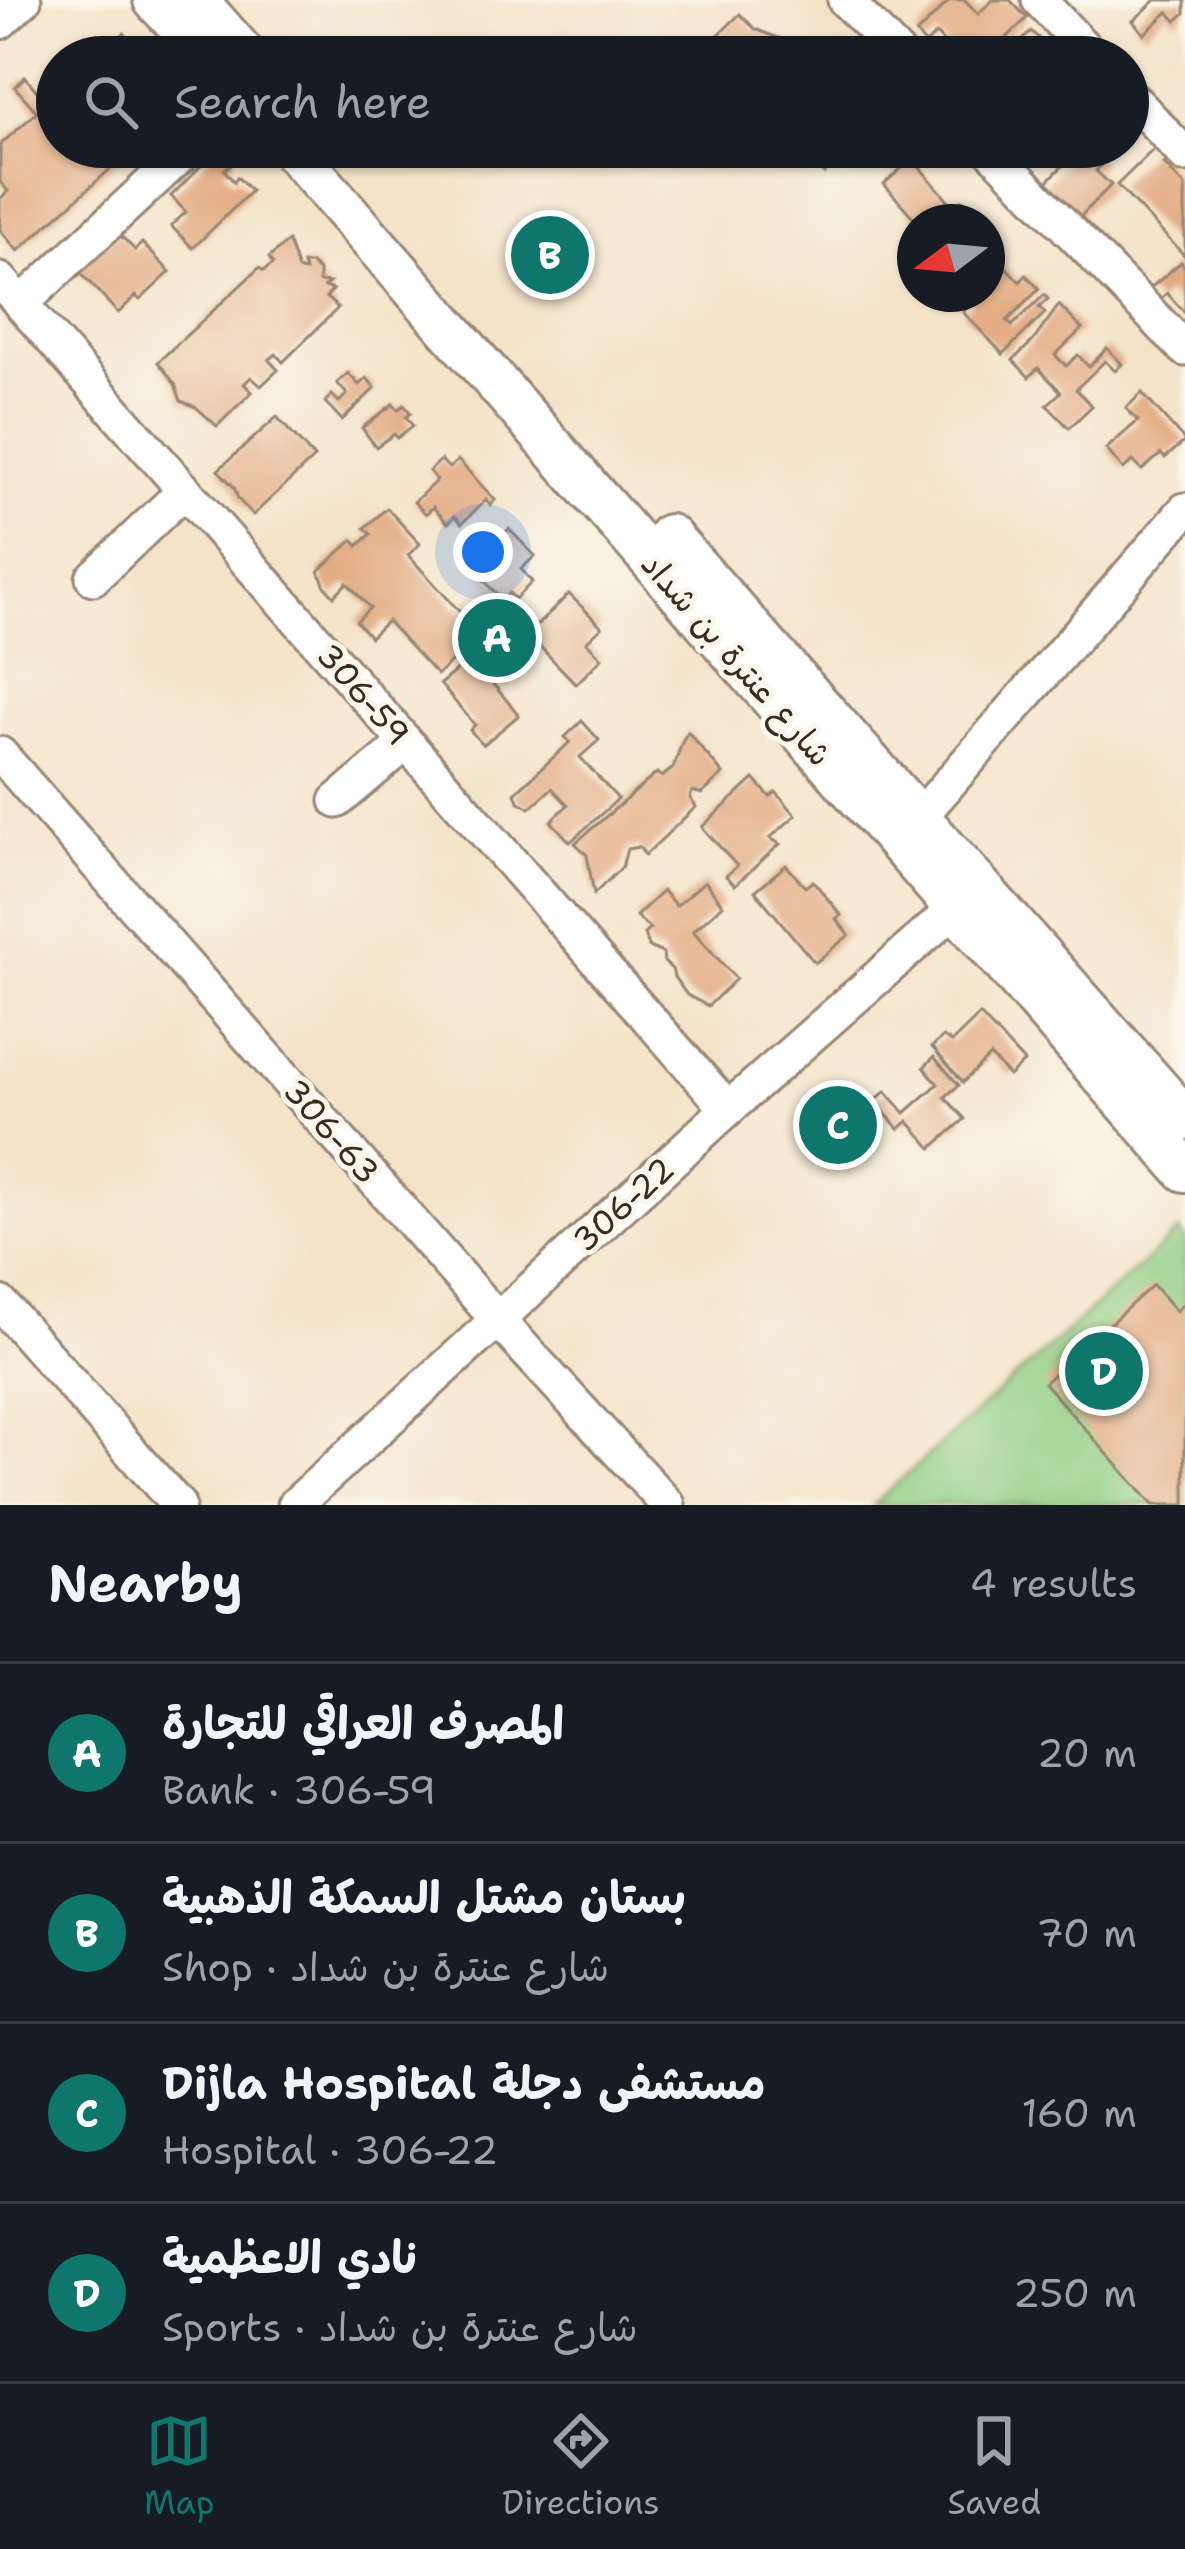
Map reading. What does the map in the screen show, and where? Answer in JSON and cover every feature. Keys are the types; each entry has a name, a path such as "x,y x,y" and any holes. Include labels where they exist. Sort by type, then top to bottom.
{"main road":[{"path":"155,0 188,36"},
{"path":"196,0 228,36"},
{"name":"شارع عنترة بن شداد","path":"308,168 1185,1170"},
{"name":"شارع عنترة بن شداد","path":"344,168 1185,1119"}],"street":[{"path":"0,22 24,0"},
{"path":"845,0 880,36"},
{"path":"1039,0 1073,36"},
{"path":"1149,116 1185,154"},
{"path":"7,291 163,168"},
{"path":"1008,168 1185,349"},
{"name":"306-59","path":"7,291 728,1109"},
{"path":"93,578 185,490"},
{"path":"918,819 1185,510"},
{"path":"338,802 406,743"},
{"name":"306-63","path":"0,754 497,1319 668,1505"},
{"name":"306-22","path":"296,1505 728,1109 956,908"},
{"path":"0,1303 178,1505"}],"green space":[{"path":"1179,1231 1185,1238 1185,1505 873,1505"}],"building":[{"path":"950,0 965,0 978,14 993,0 1010,0 1027,18 1009,36 916,34"},
{"path":"1156,0 1185,0 1185,13 1176,21 1168,12 1144,34 1133,21"},
{"path":"740,14 755,29 773,36 717,36"},
{"path":"25,77 36,90 36,111 15,87"},
{"path":"36,113 36,168 111,168 18,251 0,230 0,199 8,191 0,182 0,145"},
{"path":"1160,143 1173,156 1164,164 1185,186 1185,256 1117,185 1134,168 1149,168 1149,154"},
{"path":"199,168 226,168 234,182 237,177 251,191 193,248 171,226 186,212 171,196"},
{"path":"902,168 920,168 950,202 948,204 901,204 884,184"},
{"path":"1061,168 1099,168 1096,171 1111,185 1075,222 1041,188"},
{"path":"117,232 135,250 142,243 170,272 118,313 77,269"},
{"path":"288,241 298,270 305,271 303,264 311,264 319,271 319,282 329,283 324,287 333,290 326,297 338,308 283,362 276,354 269,360 278,370 261,386 251,377 244,384 252,392 217,426 196,407 181,401 158,362 259,268 264,271 273,264 269,258"},
{"path":"1181,262 1185,313 1167,293 1157,302 1147,291"},
{"path":"1005,266 1020,282 1026,275 1039,289 1007,321 1012,326 1044,295 1048,299 1039,307 1045,313 1003,354 963,312 1005,312"},
{"path":"1059,305 1082,329 1055,355 1066,366 1078,355 1089,367 1107,348 1122,364 1115,371 1105,361 1076,389 1092,406 1069,428 1047,405 1061,392 1038,368 1029,377 1013,360"},
{"path":"348,373 359,385 367,378 375,388 342,420 325,402 332,395 339,402 347,394 337,383"},
{"path":"1142,393 1185,441 1142,470 1133,461 1123,469 1106,449 1138,421 1126,408"},
{"path":"393,404 398,410 404,405 413,426 376,447 362,428"},
{"path":"277,417 314,458 253,515 218,470"},
{"path":"441,460 449,468 458,460 495,500 490,505 486,500 462,523 455,516 448,523 433,507 426,514 414,502 437,480 429,471"},
{"path":"387,508 420,544 408,555 481,635 437,675 387,621 370,637 356,621 370,608 347,583 334,596 319,571 353,540 358,546 371,534 365,528"},
{"path":"509,529 535,556 521,569 532,582 515,599 509,593 502,600 470,565"},
{"path":"569,594 602,627 586,642 602,658 576,684 528,634"},
{"path":"471,658 519,715 483,745 470,730 475,725 440,684"},
{"path":"582,721 599,740 580,757 618,799 570,842 551,821 568,805 552,788 530,808 515,793 570,742 565,737"},
{"path":"688,732 723,774 702,794 692,791 690,798 696,807 645,855 639,847 627,849 622,867 594,894 587,855 575,843 657,773 662,777 673,768"},
{"path":"754,779 770,797 776,792 796,815 770,838 780,844 735,885 726,876 737,866 702,827"},
{"path":"786,865 805,887 813,881 841,915 836,919 849,935 815,963 755,891"},
{"path":"705,881 723,905 693,931 736,979 708,1006 687,995 663,953 649,947 644,934 650,929 636,916 663,891 676,906"},
{"path":"980,1015 1024,1062 1009,1076 990,1056 963,1082 932,1047 943,1037 952,1042"},
{"path":"934,1057 959,1085 945,1097 965,1119 932,1148 908,1121 899,1129 874,1101 886,1091 905,1113 938,1084 924,1067"},
{"path":"1153,1285 1176,1311 1185,1302 1185,1505 1153,1505 1044,1383"}],"place":[{"name":"بستان مشتل السمكة الذهبية","path":"550,255"},
{"name":"المصرف العراقي للتجارة","path":"497,638"},
{"name":"Dijla Hospital مستشفى دجلة","path":"838,1125"},
{"name":"نادي الاعظمية","path":"1104,1371"}]}
